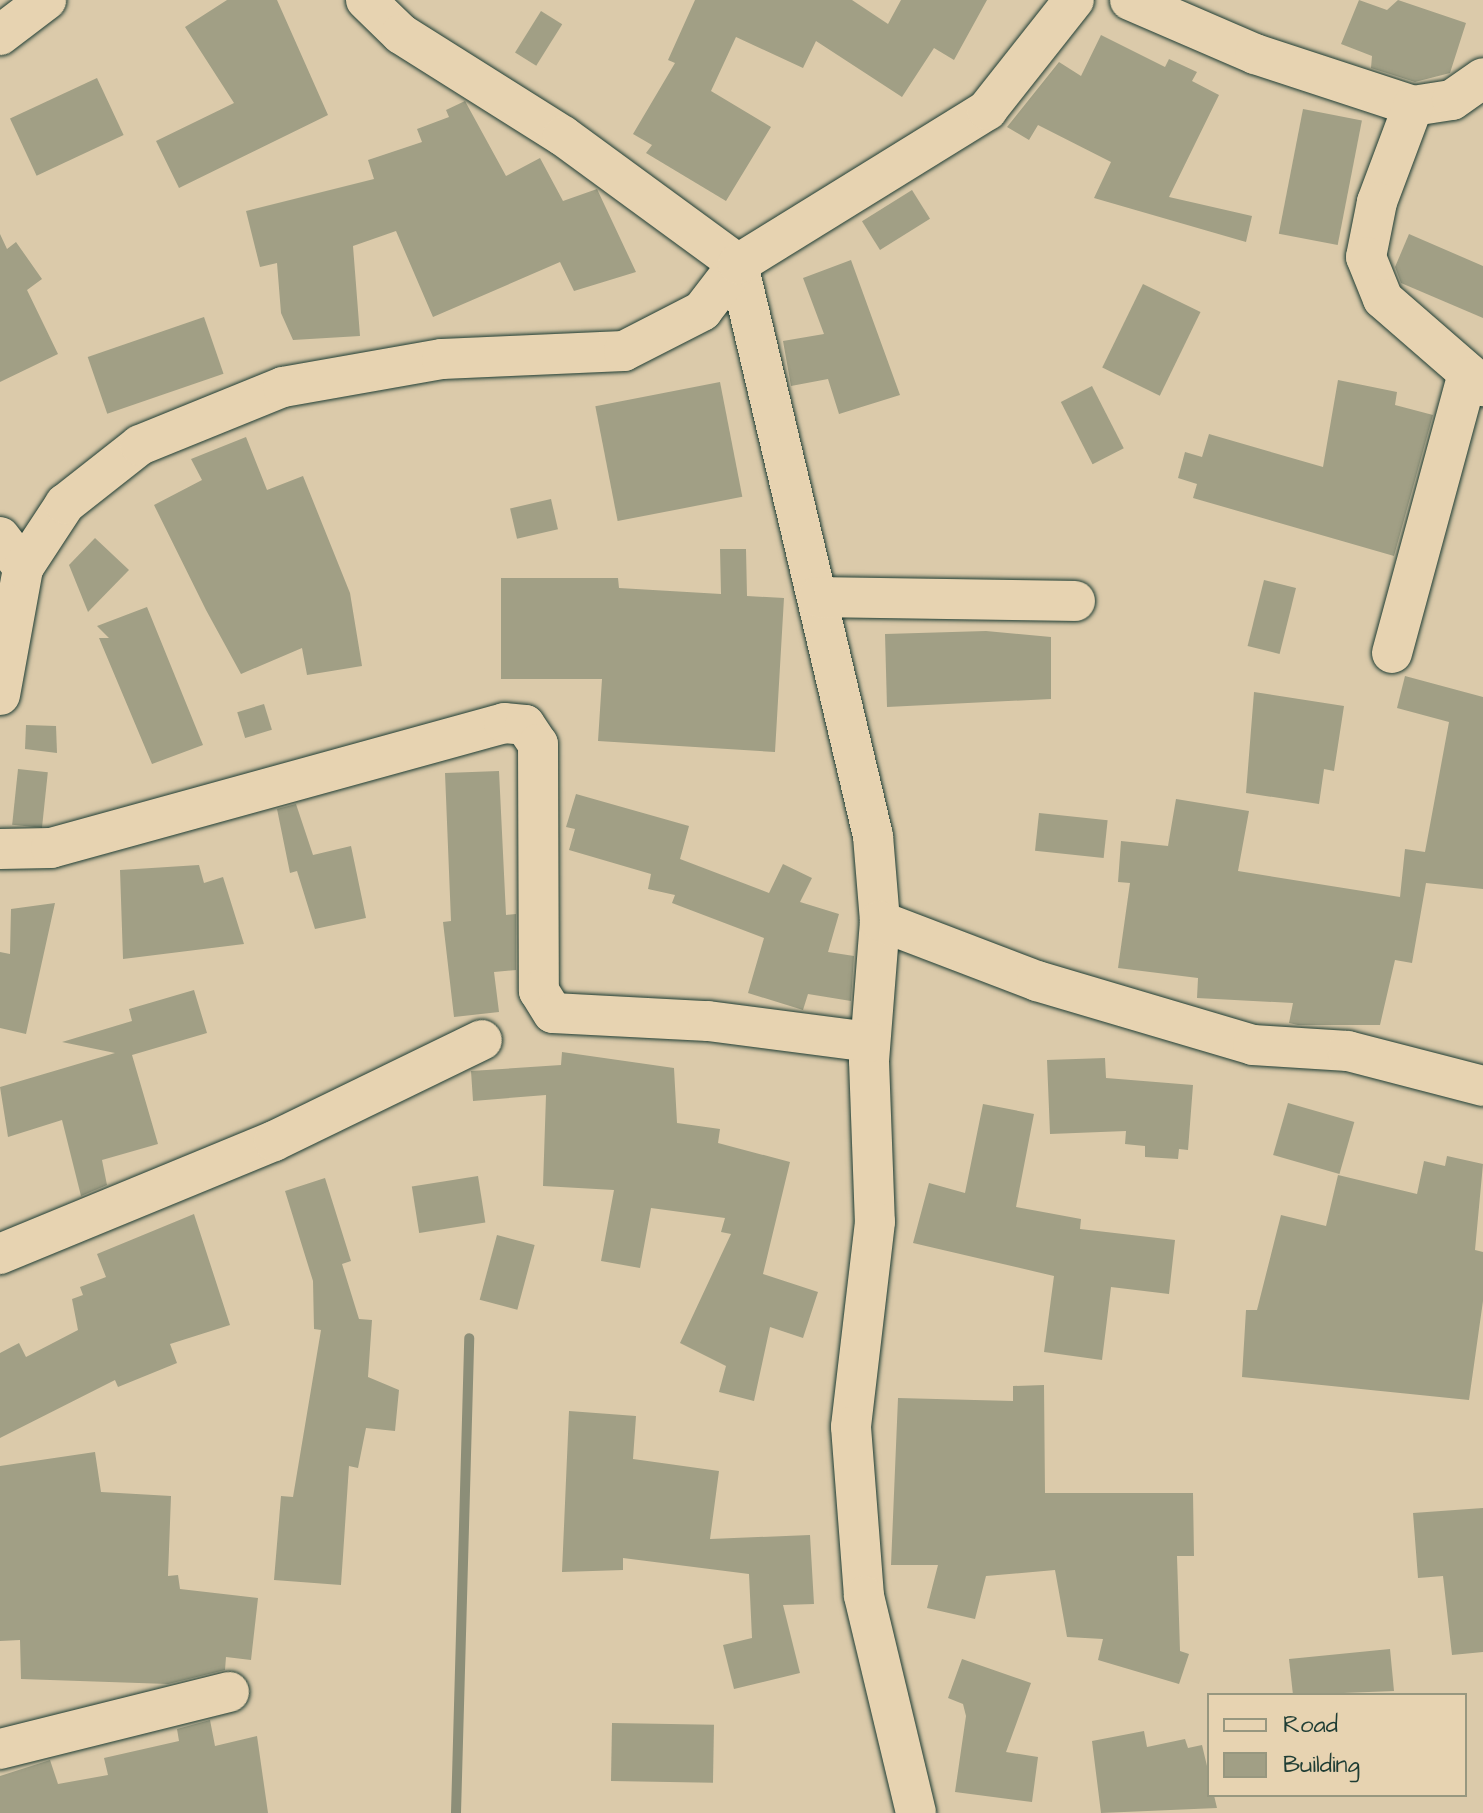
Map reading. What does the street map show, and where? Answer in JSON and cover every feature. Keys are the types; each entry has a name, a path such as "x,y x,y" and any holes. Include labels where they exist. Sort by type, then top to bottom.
{"street":[{"path":"0,35 46,0"},
{"path":"366,0 401,34 563,136 738,264 873,836 880,921 870,1042 875,1222 851,1427 864,1596 923,1812"},
{"path":"0,695 11,552 65,504 140,445 283,387 442,359 624,351 702,311 738,264 987,110 1074,0"},
{"path":"1130,0 1255,54 1413,106 1452,100 1483,78"},
{"path":"1392,653 1475,382 1383,299 1366,257 1377,202 1413,106"},
{"path":"818,597 1075,601"},
{"path":"0,849 51,848 504,723 525,725 538,744 539,991 553,1013 722,1022 870,1042"},
{"path":"880,921 1037,981 1253,1045 1348,1051 1483,1086"},
{"path":"0,1254 274,1141 482,1040"},
{"path":"0,1749 229,1692"}],"building":[{"path":"227,0 277,0 328,115 179,188 156,141 234,103 185,27"},
{"path":"695,0 852,0 888,24 901,0 987,0 954,60 934,48 902,97 816,41 803,68 736,37 711,91 771,127 726,201 646,153 652,145 633,134 675,63 668,60"},
{"path":"1359,0 1387,10 1398,0 1466,23 1450,73 1415,82 1371,68 1372,56 1341,44"},
{"path":"541,11 562,24 536,66 515,53"},
{"path":"1101,35 1165,67 1169,59 1197,72 1192,81 1219,95 1169,197 1252,216 1246,242 1094,198 1111,162 1038,125 1029,140 1007,127 1059,62 1081,76"},
{"path":"97,78 124,135 37,176 10,119"},
{"path":"465,101 506,176 540,158 563,201 597,189 636,272 574,291 560,262 433,317 396,231 353,246 360,336 293,340 281,313 277,263 260,267 246,211 374,179 368,160 422,142 417,129 449,117 446,110"},
{"path":"1303,109 1362,120 1338,245 1279,234"},
{"path":"912,190 930,219 880,250 862,221"},
{"path":"0,234 7,249 16,242 42,279 27,290 58,354 0,382"},
{"path":"1409,234 1483,266 1483,318 1401,283 1395,267"},
{"path":"851,260 900,395 839,414 828,379 791,386 783,341 824,334 803,278"},
{"path":"1143,284 1201,312 1160,396 1102,368"},
{"path":"204,317 224,374 107,414 88,357"},
{"path":"1338,380 1397,392 1395,405 1433,415 1394,556 1193,498 1197,484 1178,478 1185,452 1202,457 1209,434 1323,467"},
{"path":"720,382 742,497 618,521 595,406"},
{"path":"1092,386 1124,448 1093,464 1061,402"},
{"path":"246,437 267,490 303,476 350,593 362,666 307,675 302,648 241,674 206,610 154,505 202,480 191,459"},
{"path":"551,499 558,529 517,539 510,508"},
{"path":"95,538 129,570 88,612 69,565"},
{"path":"720,549 746,549 747,596 784,598 775,752 598,741 602,679 501,679 501,578 618,578 619,588 721,594"},
{"path":"1264,580 1296,588 1280,654 1248,646"},
{"path":"147,607 203,745 152,764 99,638 109,638 97,626"},
{"path":"986,631 1051,637 1051,699 887,707 885,634"},
{"path":"1405,676 1483,697 1483,889 1426,883 1412,963 1395,960 1380,1025 1298,1025 1289,1023 1293,1003 1197,998 1198,978 1118,968 1130,883 1118,882 1121,841 1168,846 1176,799 1249,811 1238,871 1400,897 1405,849 1425,852 1449,722 1397,708"},
{"path":"1254,692 1344,706 1334,771 1324,769 1319,804 1246,793"},
{"path":"264,704 272,730 245,738 237,712"},
{"path":"26,725 56,726 57,753 25,749"},
{"path":"18,769 48,772 42,828 12,825"},
{"path":"499,771 506,915 516,914 516,970 494,972 499,1012 454,1017 443,922 451,921 445,773"},
{"path":"576,794 689,826 680,859 769,893 783,864 812,878 800,902 839,914 828,952 854,956 851,1001 808,994 803,1010 748,993 764,938 672,903 675,895 648,889 651,874 569,850 575,829 566,827"},
{"path":"296,804 313,855 351,846 366,918 315,929 297,871 290,873 277,809"},
{"path":"1039,813 1108,820 1104,858 1035,851"},
{"path":"199,865 204,883 223,877 244,944 123,959 120,870"},
{"path":"55,903 26,1034 0,1028 0,952 10,954 11,909"},
{"path":"194,990 207,1033 132,1055 158,1144 102,1160 107,1185 81,1196 62,1120 8,1137 0,1087 115,1053 62,1042 132,1021 129,1009"},
{"path":"562,1052 674,1068 677,1123 720,1129 718,1143 790,1162 763,1274 818,1292 803,1338 770,1327 754,1401 719,1392 726,1366 680,1343 731,1234 721,1232 725,1218 651,1208 640,1268 601,1261 614,1190 543,1186 546,1095 473,1101 471,1071 561,1065"},
{"path":"1105,1058 1106,1078 1193,1085 1188,1150 1179,1149 1178,1159 1145,1157 1145,1146 1125,1144 1126,1131 1050,1134 1047,1060"},
{"path":"1288,1103 1354,1122 1339,1174 1273,1155"},
{"path":"983,1104 1034,1114 1016,1207 1081,1219 1080,1229 1175,1240 1169,1294 1111,1287 1102,1360 1044,1352 1054,1276 913,1243 929,1183 965,1193"},
{"path":"1447,1156 1483,1164 1475,1250 1483,1252 1483,1301 1469,1400 1242,1377 1246,1310 1257,1310 1281,1215 1326,1226 1338,1175 1417,1194 1424,1161 1445,1166"},
{"path":"478,1176 485,1222 419,1233 412,1186"},
{"path":"325,1178 351,1261 342,1264 359,1319 372,1320 368,1377 399,1390 395,1431 366,1428 358,1468 349,1466 341,1585 274,1580 281,1496 293,1497 321,1330 314,1329 313,1281 285,1191"},
{"path":"194,1214 230,1325 170,1344 177,1363 118,1387 115,1380 0,1438 0,1353 19,1343 26,1357 78,1330 72,1299 83,1295 80,1287 106,1277 97,1254"},
{"path":"497,1235 535,1245 517,1310 480,1300"},
{"path":"1044,1385 1045,1493 1193,1493 1194,1556 1177,1556 1180,1651 1189,1654 1179,1684 1098,1660 1103,1639 1067,1637 1055,1570 986,1576 975,1619 927,1608 938,1565 891,1565 898,1398 1013,1401 1013,1386"},
{"path":"569,1411 636,1416 633,1459 719,1471 710,1539 810,1535 814,1604 783,1605 800,1673 734,1689 723,1645 752,1638 749,1574 623,1558 623,1570 562,1572"},
{"path":"95,1452 101,1492 171,1496 168,1576 178,1575 180,1589 258,1598 251,1660 226,1657 225,1670 168,1684 21,1679 20,1640 0,1641 0,1466"},
{"path":"1483,1508 1483,1652 1452,1655 1443,1576 1418,1578 1413,1513"},
{"path":"1390,1649 1394,1691 1293,1693 1289,1659"},
{"path":"962,1659 1031,1683 1006,1752 1038,1757 1032,1802 955,1792 966,1716 963,1704 948,1698"},
{"path":"210,1720 215,1746 257,1736 268,1813 0,1813 0,1776 50,1760 58,1784 108,1775 104,1758 179,1741 177,1729"},
{"path":"612,1723 714,1725 713,1783 611,1781"},
{"path":"1144,1731 1147,1747 1185,1739 1188,1748 1202,1745 1207,1766 1207,1797 1214,1797 1217,1808 1101,1813 1092,1741"}],"waterway":[{"path":"456,1813 469,1338"}]}
